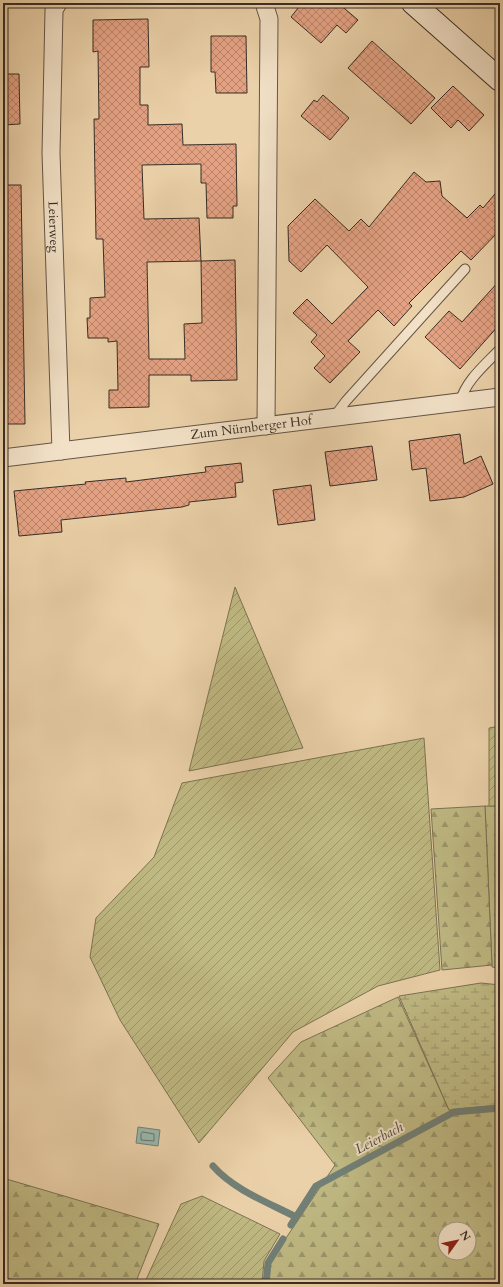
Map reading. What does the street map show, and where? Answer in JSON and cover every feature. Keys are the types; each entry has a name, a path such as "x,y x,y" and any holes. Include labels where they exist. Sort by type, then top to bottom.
{"main road":[{"path":"413,3 500,80"}],"street":[{"name":"Leierweg","path":"58,3 54,10 51,153 61,451"},
{"path":"264,3 269,19 266,426"},
{"name":"Zum Nürnberger Hof","path":"3,458 500,397"}],"lane":[{"path":"334,418 346,401 465,269"},
{"path":"460,402 469,381 500,349"}],"green space":[{"path":"235,587 303,748 189,771"},
{"path":"500,726 500,806 489,806 489,728"},
{"path":"424,738 440,970 378,986 293,1032 199,1143 120,1020 90,957 96,918 154,857 182,783"},
{"path":"485,806 500,806 500,968 492,967"},
{"path":"485,806 492,965 442,970 431,809"},
{"path":"481,983 500,985 500,1105 449,1110 399,996"},
{"path":"398,997 449,1110 500,1105 500,1284 268,1284 269,1265 283,1239 286,1238 335,1165 268,1078 301,1042"},
{"path":"3,1178 159,1224 135,1284 28,1284 3,1277"},
{"path":"202,1196 280,1234 264,1261 262,1284 144,1284 181,1204"}],"water":[{"path":"138,1127 160,1130 158,1146 136,1143"}],"building":[{"path":"302,3 338,3 358,20 346,33 337,25 321,43 291,17"},
{"path":"148,19 149,67 140,67 140,105 148,105 148,125 182,124 183,145 236,144 237,206 233,206 233,218 207,218 206,183 201,183 201,164 142,165 144,219 199,218 201,261 235,260 237,380 191,381 191,375 149,375 149,407 109,408 109,390 118,390 117,341 108,342 108,338 88,338 87,318 90,318 90,298 105,297 103,239 96,239 94,119 99,119 98,51 93,52 93,20","holes":["201,261 202,323 184,324 185,359 149,359 147,262"]},
{"path":"211,36 246,36 247,93 216,93 215,72 211,72"},
{"path":"372,41 435,98 411,124 348,68"},
{"path":"3,74 19,74 20,124 3,125"},
{"path":"453,86 484,115 469,131 458,120 451,128 431,108"},
{"path":"323,95 349,118 330,140 301,116 314,100 317,102"},
{"path":"414,172 426,182 440,181 442,196 467,218 480,205 483,208 500,188 500,230 471,260 461,251 409,303 412,306 394,326 378,310 348,341 360,352 330,383 314,368 325,356 311,342 317,335 293,313 307,299 332,324 368,287 327,245 301,272 289,261 288,226 315,199 349,231 361,219 369,227"},
{"path":"3,185 21,185 25,424 3,424"},
{"path":"500,280 500,324 460,369 425,337 449,311 462,322"},
{"path":"460,434 464,464 481,456 493,484 464,497 430,501 426,468 412,470 409,441"},
{"path":"372,446 377,480 330,486 325,452"},
{"path":"241,463 243,482 235,483 236,497 189,502 189,505 182,507 61,520 62,532 19,536 14,491 86,484 85,482 126,478 126,482 206,472 205,467"},
{"path":"311,485 315,520 278,525 273,490"}],"waterway":[{"name":"Leierbach","path":"291,1225 316,1186 454,1112 500,1108"},
{"path":"213,1166 221,1175 241,1189 296,1217"},
{"name":"Leierbach","path":"266,1284 268,1263 283,1239"}]}
